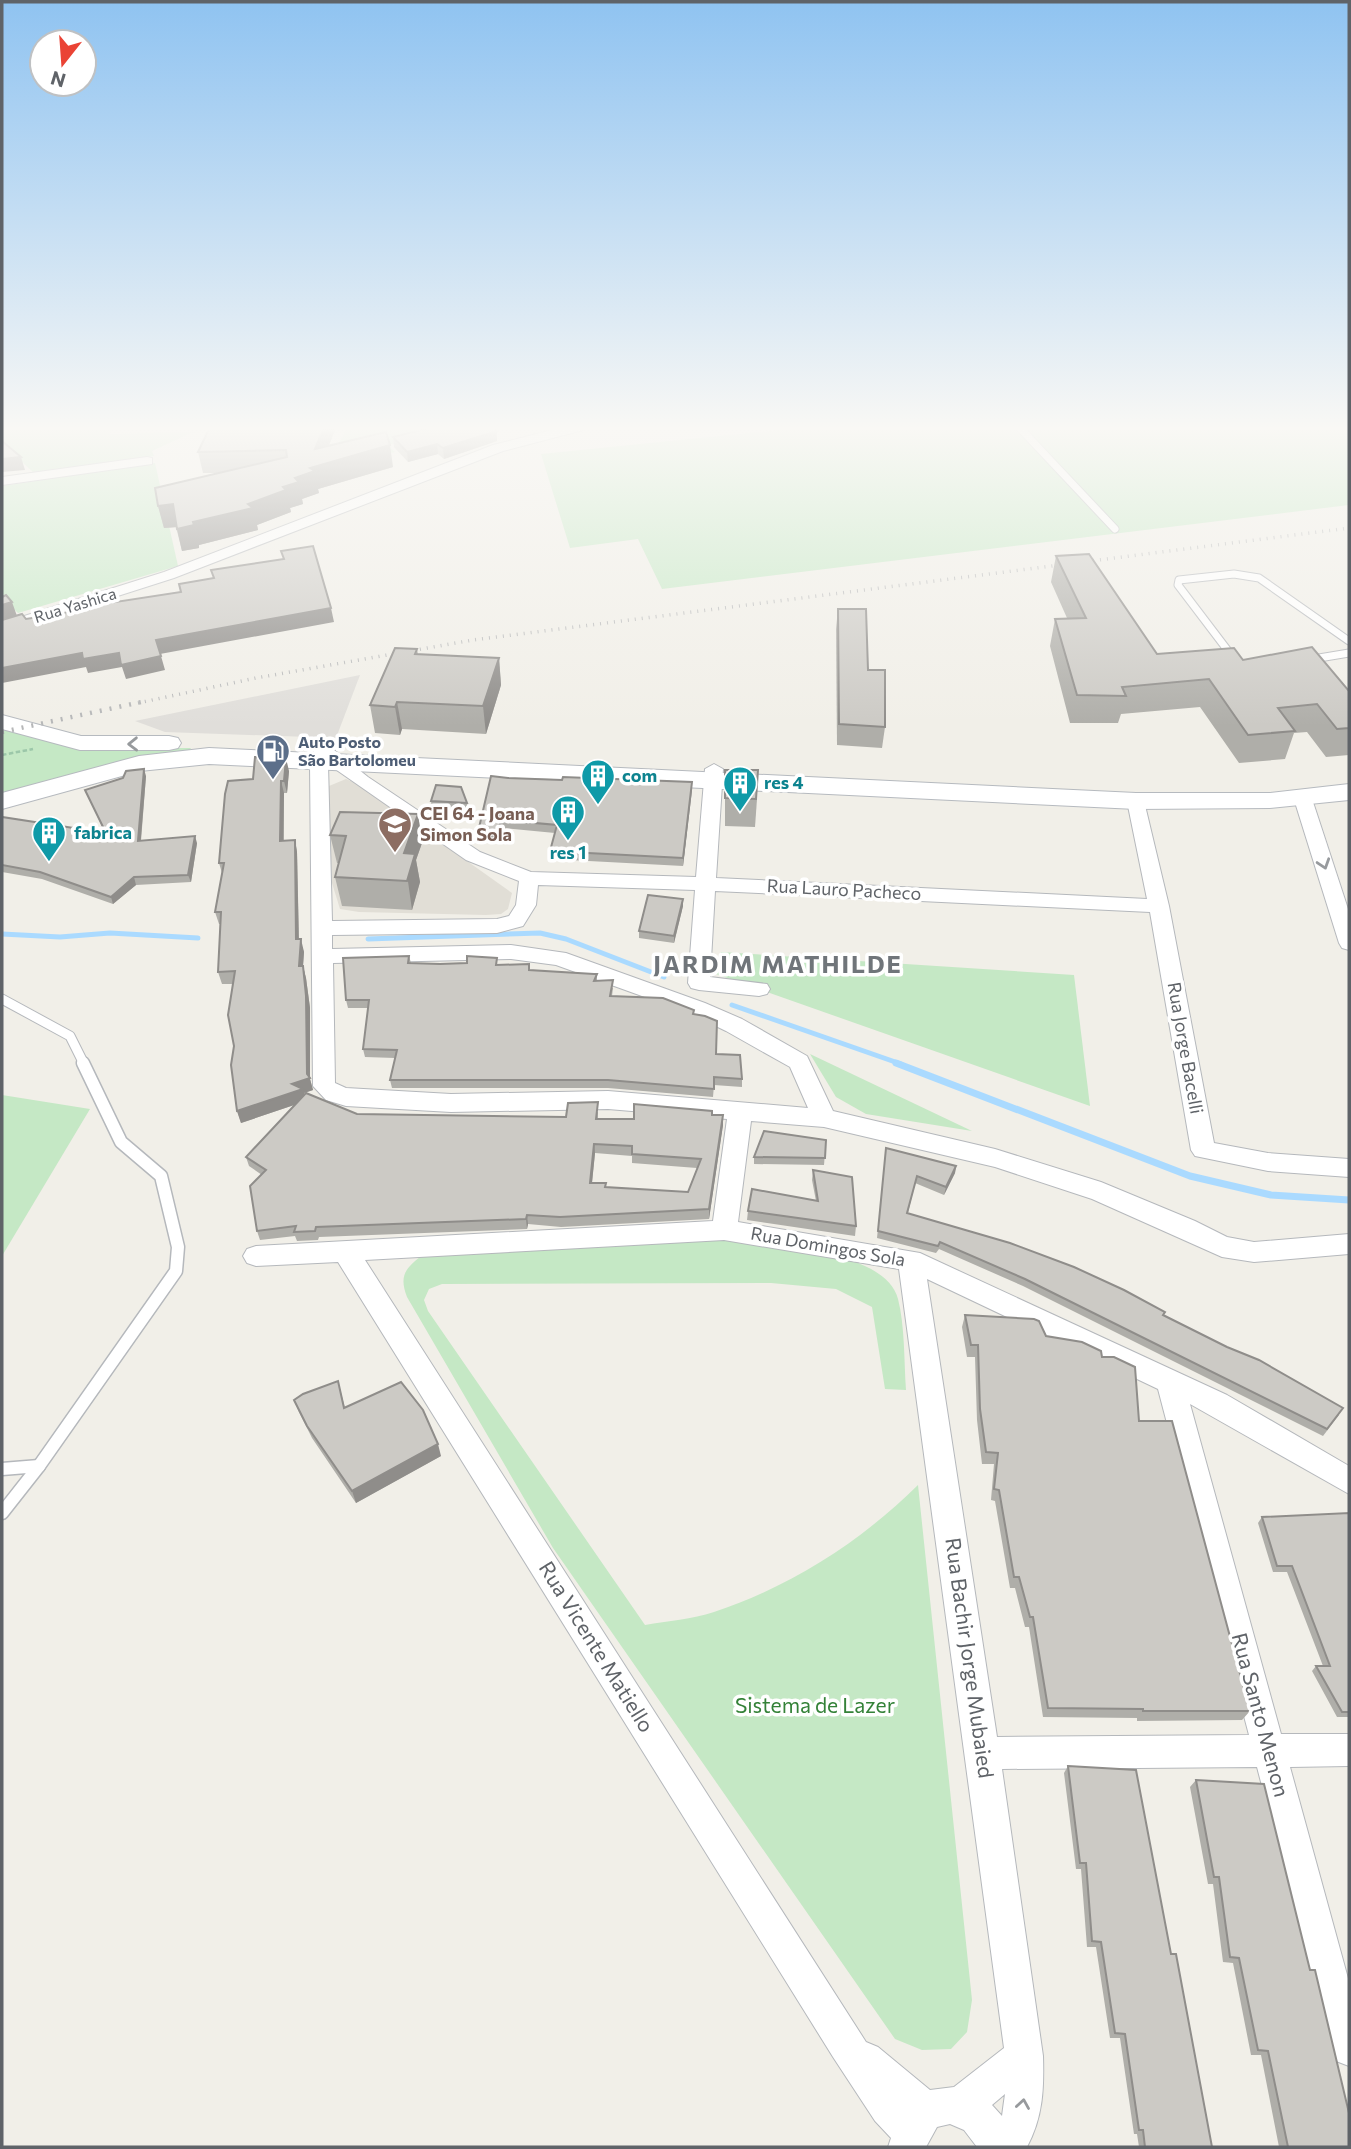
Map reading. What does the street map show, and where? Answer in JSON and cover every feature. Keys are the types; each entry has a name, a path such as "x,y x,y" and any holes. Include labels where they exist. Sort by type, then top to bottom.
{"main road":[{"path":"2,722 80,743 193,743 327,758"},
{"path":"2,801 107,771 184,757 327,758 1136,802 1303,799 1349,792"},
{"path":"713,779 1187,787 1294,783 1337,776"},
{"path":"1303,799 1310,788 1337,776"}],"street":[{"name":"Rua Yashica","path":"2,628 169,575 295,526"},
{"path":"322,928 497,926 516,921 526,905 530,878 473,856 327,758"},
{"path":"327,758 322,928 324,1086 334,1094 346,1097 451,1102 608,1100 824,1118 995,1158 1101,1192 1186,1227 1222,1247 1254,1252 1349,1244"},
{"path":"697,1008 759,989 699,983 713,779"},
{"path":"1303,799 1349,942"},
{"name":"Rua Jorge Bacelli","path":"1136,802 1159,906 1203,1150 1268,1162 1349,1168"},
{"name":"Rua Lauro Pacheco","path":"530,878 1159,906"},
{"path":"323,956 510,952 559,958 697,1008 734,1025 799,1062 824,1118"},
{"path":"724,1230 740,1112"},
{"name":"Rua Domingos Sola","path":"256,1256 724,1230 911,1260 1217,1404 1349,1480"},
{"name":"Rua Vicente Matiello","path":"345,1251 888,2108 921,2128 984,2123 996,2147"},
{"name":"Rua Bachir Jorge Mubaied","path":"911,1260 1024,2056 1025,2103 1017,2133 1004,2147"},
{"name":"Rua Santo Menon","path":"1170,1382 1349,2048"},
{"path":"983,1753 1349,1750"},
{"path":"921,2128 1024,2056"}],"lane":[{"path":"1245,667 1237,664 1178,584 1180,580 1234,574 1259,578 1349,641"},
{"path":"1303,661 1349,653"},
{"path":"2,999 70,1037 121,1142 161,1176 178,1247 176,1271 39,1466 2,1513"},
{"path":"2,1469 39,1466"}],"shaded area":[{"path":"360,675 336,738 165,732 135,721"},
{"name":"CEI 64 - Joana Simon Sola","path":"346,779 360,785 512,893 508,909 501,914 486,915 359,912 340,909 332,883 328,793 329,786"}],"green space":[{"path":"2,526 169,526 178,566 18,613 2,598"},
{"path":"563,526 1175,526 662,589 638,539 570,548"},
{"path":"2,727 77,748 191,748 188,752 2,796"},
{"path":"721,952 1074,975 1090,1106 716,974"},
{"path":"810,1054 972,1131 866,1114 836,1097"},
{"path":"2,1095 90,1109 2,1256"},
{"name":"Sistema de Lazer","path":"711,1240 816,1251 845,1258 869,1268 888,1282 898,1299 900,1310 906,1390 885,1389 872,1307 836,1289 771,1283 442,1284 429,1289 424,1300 428,1311 645,1625 714,1612 771,1589 849,1543 918,1485 972,2000 967,2032 951,2049 922,2050 895,2039 553,1548 407,1297 404,1284 407,1269 421,1256"}],"building":[{"path":"313,546 331,608 156,640 161,656 121,665 119,653 83,659 82,653 2,668 2,620 22,614 26,619 76,611 76,608 181,592 179,584 214,578 211,570 284,559 281,551"},
{"path":"1089,554 1157,654 1234,648 1243,660 1312,647 1349,691 1349,728 1337,729 1317,704 1278,708 1295,731 1248,735 1209,679 1122,687 1126,696 1077,695 1055,619 1086,618 1056,556"},
{"path":"6,595 12,602 2,605 2,597"},
{"path":"838,609 866,609 868,670 885,670 885,727 839,724"},
{"path":"395,648 417,649 415,654 499,658 483,706 397,702 395,707 370,705"},
{"path":"255,757 286,758 284,781 281,781 280,841 295,840 296,939 301,939 299,966 303,966 306,996 307,1074 310,1078 292,1084 303,1089 237,1111 231,1065 234,1046 228,1015 235,971 218,972 221,912 215,912 224,863 219,863 228,781 253,779"},
{"path":"144,769 138,841 195,836 188,875 134,877 111,897 40,872 2,865 2,817 106,833 85,790 123,778 126,771"},
{"path":"725,770 758,770 756,799 725,798"},
{"path":"491,776 692,782 683,858 550,851 557,825 501,820 497,834 478,832"},
{"path":"436,785 461,787 467,803 431,801"},
{"path":"340,812 418,814 404,853 415,854 407,881 335,877 346,836 330,835"},
{"path":"648,895 683,899 674,936 639,931"},
{"path":"409,956 408,963 467,963 467,956 497,958 496,965 529,964 529,970 597,974 594,981 613,980 610,996 663,998 694,1010 693,1014 717,1021 716,1054 740,1055 742,1079 714,1077 714,1089 608,1080 390,1080 397,1050 363,1049 369,1000 346,1000 343,958"},
{"path":"306,1093 357,1114 566,1117 568,1103 598,1102 596,1119 634,1119 634,1104 712,1111 712,1115 723,1115 709,1209 560,1217 527,1215 526,1219 316,1227 315,1231 294,1232 296,1226 257,1231 250,1186 266,1170 246,1157","holes":["594,1144 632,1146 632,1154 701,1159 688,1192 605,1187 606,1183 590,1183"]},
{"path":"764,1131 826,1140 825,1158 754,1157"},
{"path":"886,1148 956,1166 946,1187 917,1176 907,1213 1010,1243 1074,1267 1165,1312 1163,1315 1259,1360 1343,1408 1327,1429 1025,1279 940,1242 938,1246 878,1231"},
{"path":"813,1170 852,1177 856,1226 748,1211 752,1189 818,1201"},
{"path":"965,1315 1034,1319 1039,1321 1046,1336 1082,1342 1101,1351 1102,1357 1114,1357 1135,1367 1139,1421 1172,1421 1250,1711 1048,1708 1033,1617 1030,1617 1019,1577 1014,1577 999,1490 994,1489 998,1453 986,1452 980,1409 978,1345 971,1345"},
{"path":"338,1381 344,1408 401,1382 423,1410 438,1444 352,1491 307,1426 294,1400"},
{"path":"1349,1513 1349,1712 1342,1712 1316,1666 1330,1666 1292,1566 1277,1566 1262,1517"},
{"path":"1068,1766 1136,1770 1171,1954 1176,1954 1212,2147 1145,2147 1143,2130 1139,2130 1125,2034 1115,2033 1101,1942 1092,1941 1086,1863 1080,1863"},
{"path":"1196,1780 1264,1784 1310,1970 1315,1970 1349,2113 1349,2147 1288,2147 1268,2051 1258,2050 1239,1958 1230,1957 1219,1877 1214,1877"}],"waterway":[{"path":"2,934 60,937 110,933 198,938"},
{"path":"368,939 540,933 566,939 664,977"},
{"path":"732,1005 901,1064"},
{"path":"896,1063 1190,1176 1271,1195 1349,1200"}],"railway":[{"path":"138,703 256,678 473,640 1349,528"},
{"path":"2,732 146,701"}],"place":[{"name":"Auto Posto São Bartolomeu","path":"273,781"},
{"name":"com","path":"598,806"},
{"name":"res 4","path":"740,813"},
{"name":"res 1","path":"568,842"},
{"name":"CEI 64 - Joana Simon Sola","path":"395,854"},
{"name":"fabrica","path":"49,863"}],"district":[{"name":"JARDIM MATHILDE","path":"778,965"}]}
